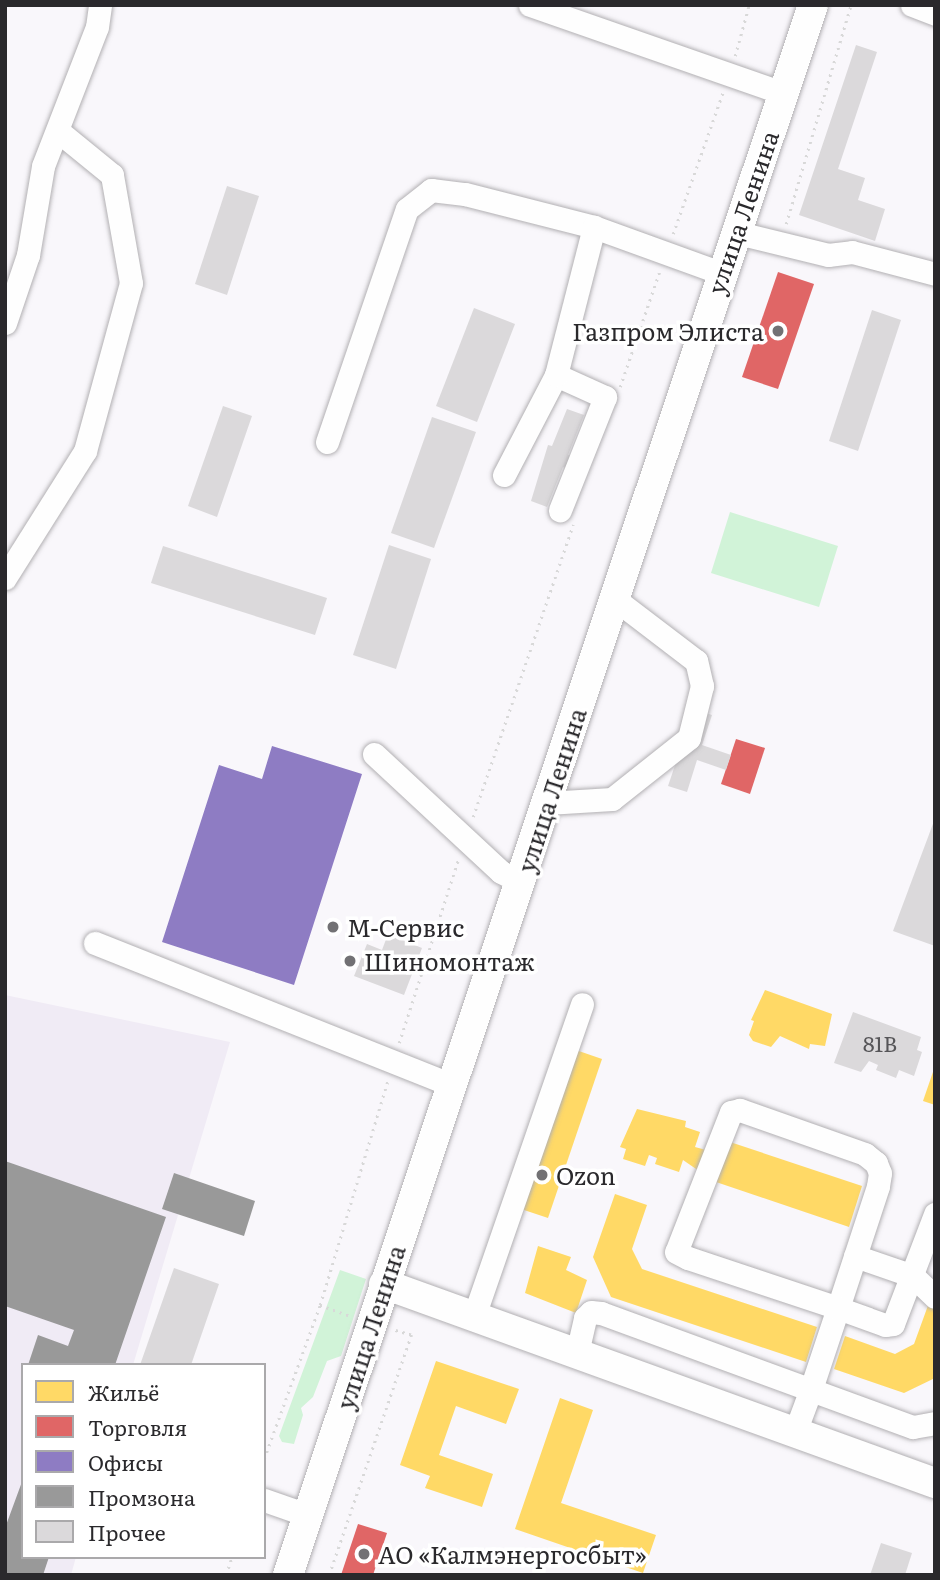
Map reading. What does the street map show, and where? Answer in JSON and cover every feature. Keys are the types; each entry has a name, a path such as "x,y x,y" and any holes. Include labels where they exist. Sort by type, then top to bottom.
{"main road":[{"name":"улица Ленина","path":"288,1575 615,599 734,232 813,5"},
{"path":"384,1284 935,1483"}],"street":[{"path":"5,323 28,256 41,198 43,166 97,27 100,5"},
{"path":"530,5 782,93"},
{"path":"912,5 935,14"},
{"path":"5,578 85,451 131,283 112,175 58,131"},
{"path":"327,442 407,209 431,190 465,194 594,227 721,273"},
{"path":"504,475 556,375 594,227"},
{"path":"734,232 828,255 852,252 935,275"},
{"path":"556,375 605,397 568,512"},
{"path":"547,803 612,799 689,738 702,686 695,661 615,599"},
{"path":"374,754 509,878 521,882"},
{"path":"95,943 452,1085"},
{"path":"474,1316 582,1004"},
{"path":"795,1432 811,1389 838,1308 878,1186 876,1163 865,1154 752,1114 731,1112 676,1252 838,1308 893,1324 935,1214"},
{"path":"855,1256 913,1276 935,1297"},
{"path":"577,1353 585,1318 591,1312 601,1313 913,1427 935,1423"},
{"path":"266,1501 307,1515"}],"path":[{"path":"617,398 729,74 749,5"},
{"path":"780,243 851,5"},
{"path":"266,1454 320,1305 393,1062 568,512"},
{"path":"320,1305 357,1320"},
{"path":"329,1575 411,1335 388,1328"}],"shaded area":[{"path":"5,995 230,1042 134,1363 21,1363 21,1559 75,1559 71,1575 5,1575"}],"green space":[{"path":"730,512 838,546 819,607 711,573"},
{"path":"340,1270 366,1279 341,1356 327,1361 313,1397 301,1408 303,1415 294,1444 282,1442 279,1436"}],"building: Жильё":[{"path":"765,990 832,1014 825,1046 810,1044 809,1049 780,1036 771,1047 753,1041 749,1035 754,1021 751,1020"},
{"path":"573,1049 602,1059 548,1218 518,1208"},
{"path":"935,1066 935,1105 923,1101"},
{"path":"637,1109 686,1121 685,1127 700,1132 695,1147 706,1150 699,1171 683,1160 679,1172 655,1164 657,1158 649,1155 645,1166 623,1159 626,1149 620,1147"},
{"path":"730,1142 862,1186 849,1227 716,1182"},
{"path":"615,1194 647,1205 632,1249 642,1269 817,1327 806,1362 611,1297 593,1257"},
{"path":"538,1246 571,1257 566,1270 587,1280 576,1313 525,1293"},
{"path":"930,1300 935,1301 935,1378 904,1393 834,1369 845,1336 895,1354 914,1344"},
{"path":"436,1361 519,1389 506,1424 456,1406 439,1455 493,1474 482,1507 425,1488 430,1476 400,1465"},
{"path":"560,1398 593,1410 561,1503 656,1535 643,1573 515,1529"}],"building: Торговля":[{"name":"Газпром Элиста","path":"778,272 814,284 778,389 742,377"},
{"path":"736,739 765,748 750,794 721,784"},
{"name":"АО «Калмэнергосбыт»","path":"358,1524 387,1533 373,1575 341,1575"}],"building: Офисы":[{"path":"272,746 362,774 294,985 162,942 219,765 262,779"}],"building: Промзона":[{"path":"5,1161 166,1217 116,1363 29,1363 38,1335 68,1346 74,1330 5,1306"},
{"path":"174,1173 255,1201 244,1236 162,1209"},
{"path":"21,1484 21,1559 48,1559 43,1575 5,1575 5,1528"}],"building: Прочее":[{"path":"856,45 877,52 838,169 865,178 858,200 885,209 875,241 799,215"},
{"path":"227,186 259,196 227,295 195,284"},
{"path":"474,308 515,324 477,422 436,406"},
{"path":"872,310 901,320 858,451 829,441"},
{"path":"223,406 252,416 217,517 188,506"},
{"path":"567,409 584,415 568,455 573,457 568,469 563,467 547,507 531,501 548,445 552,446"},
{"path":"432,417 476,432 434,548 391,533"},
{"path":"389,545 431,559 396,669 353,655"},
{"path":"163,546 327,598 315,635 151,583"},
{"path":"694,709 712,715 702,745 731,755 726,770 697,760 687,792 668,786"},
{"path":"935,821 935,946 893,931"},
{"path":"388,934 422,948 404,995 354,976 367,944 382,950"},
{"path":"853,1012 921,1037 917,1050 922,1052 914,1076 899,1070 896,1078 876,1070 878,1065 869,1061 861,1072 834,1063"},
{"path":"174,1268 219,1284 192,1363 141,1363"},
{"path":"881,1543 912,1553 905,1575 870,1575"}],"place":[{"name":"Газпром Элиста","path":"778,331"},
{"name":"М-Сервис","path":"333,927"},
{"name":"Шиномонтаж","path":"350,961"},
{"name":"Ozon","path":"542,1175"},
{"name":"АО «Калмэнергосбыт»","path":"364,1554"}]}
